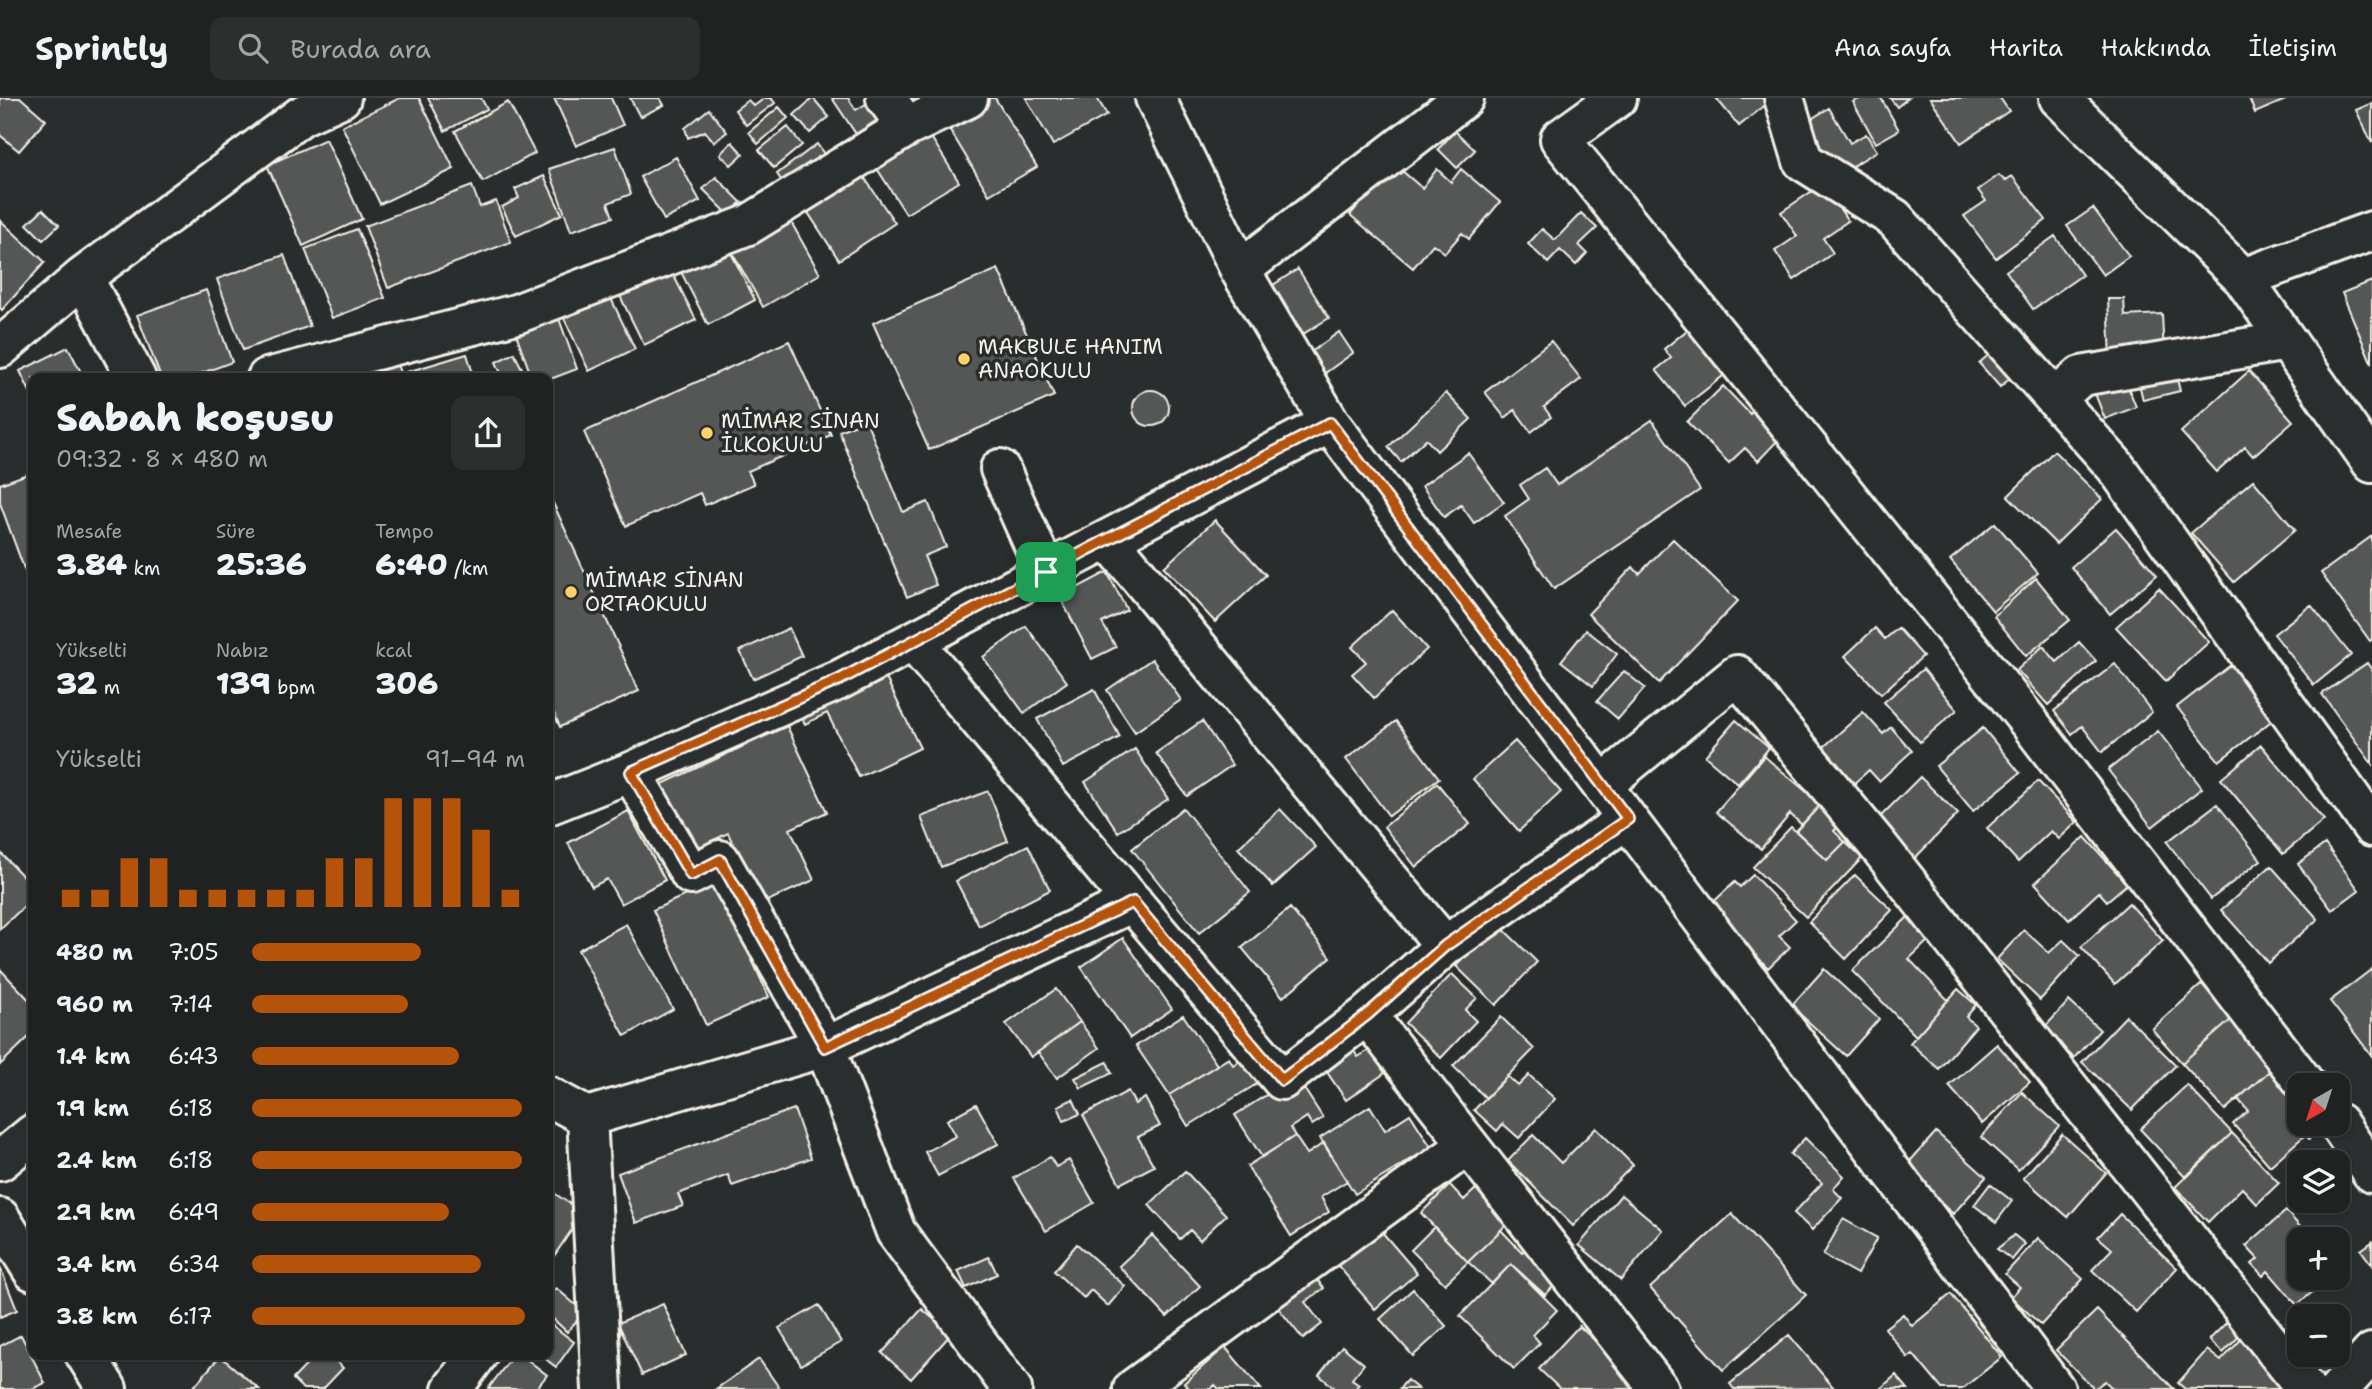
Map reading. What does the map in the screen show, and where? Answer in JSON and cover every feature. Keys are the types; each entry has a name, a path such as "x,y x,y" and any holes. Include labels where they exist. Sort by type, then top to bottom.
{"street":[{"path":"0,348 292,107 341,98"},
{"path":"286,373 516,314 748,225 897,113 968,98"},
{"path":"1155,98 1240,270 1330,423 2055,1389"},
{"path":"1240,270 1464,98"},
{"path":"1617,98 1560,139 2028,721 2297,1073"},
{"path":"1784,98 1803,161 1894,218 2115,466 2372,827"},
{"path":"2059,98 2243,278 2372,463"},
{"path":"2243,278 2372,231"},
{"path":"83,277 133,373"},
{"path":"2055,399 2081,376 2287,341"},
{"path":"553,803 631,772 839,680 1330,423"},
{"path":"1000,470 1046,572"},
{"path":"1108,539 1445,946"},
{"path":"913,641 1282,1080 1367,1015 1445,946 1628,819"},
{"path":"1602,785 1737,675 1877,845 2306,1389"},
{"path":"631,772 691,875 720,860 825,1047 896,1232 1012,1389"},
{"path":"553,1099 587,1116 825,1047 1133,902"},
{"path":"1367,1015 1659,1389"},
{"path":"587,1116 602,1389"},
{"path":"2347,1136 2372,1173"},
{"path":"0,1161 28,1138"},
{"path":"1133,1389 1468,1144"},
{"path":"0,1218 28,1263"},
{"path":"2339,1389 2372,1353"},
{"path":"89,1360 107,1389"},
{"path":"452,1389 474,1360"}],"building":[{"path":"0,98 21,98 46,120 19,151 0,135"},
{"path":"400,98 419,98 454,169 380,204 342,126"},
{"path":"428,98 481,98 487,109 445,131"},
{"path":"554,98 611,98 623,125 576,146"},
{"path":"630,98 660,98 664,105 640,117"},
{"path":"765,98 771,98 775,103 746,125 735,110 748,100 754,106"},
{"path":"813,98 829,117 810,133 794,115"},
{"path":"832,98 848,98 856,110 869,102 880,118 856,134"},
{"path":"980,98 995,98 1037,167 989,195 944,120"},
{"path":"1026,98 1097,98 1107,115 1053,145"},
{"path":"1716,98 1774,98 1739,126"},
{"path":"1861,98 1881,98 1899,130 1876,143 1853,102"},
{"path":"1890,98 1908,98 1897,107"},
{"path":"1930,98 2000,98 2009,111 1961,143"},
{"path":"2249,98 2290,98 2255,113"},
{"path":"508,102 535,153 483,182 455,131"},
{"path":"2372,103 2372,143 2356,110"},
{"path":"779,107 788,118 758,144 749,132"},
{"path":"1829,108 1850,143 1866,134 1877,151 1841,173 1821,161 1800,126"},
{"path":"709,109 727,132 714,142 705,131 688,138 685,128"},
{"path":"924,126 959,182 906,214 871,159"},
{"path":"788,127 802,145 774,168 759,150"},
{"path":"1455,131 1475,150 1457,168 1438,149"},
{"path":"326,139 362,219 303,246 267,165"},
{"path":"732,142 743,154 731,165 720,154"},
{"path":"817,144 827,158 786,187 777,174"},
{"path":"615,147 631,194 608,203 613,217 571,231 549,169"},
{"path":"676,157 700,201 664,220 640,177"},
{"path":"1394,164 1422,188 1437,169 1451,182 1461,169 1500,202 1469,239 1462,233 1445,253 1433,244 1413,268 1350,215"},
{"path":"862,174 895,223 839,260 807,211"},
{"path":"1999,175 2005,181 2012,176 2046,220 1996,258 1964,216 1986,201 1978,190"},
{"path":"544,176 562,214 516,236 502,207 519,198 515,189"},
{"path":"716,177 741,202 729,215 703,189"},
{"path":"1823,184 1848,221 1823,238 1833,253 1794,280 1775,251 1797,236 1781,212"},
{"path":"472,186 480,207 496,201 511,242 388,288 365,226"},
{"path":"2093,208 2129,256 2103,275 2067,226"},
{"path":"43,209 59,225 43,240 27,224"},
{"path":"1581,213 1597,228 1579,245 1587,253 1576,265 1560,250 1548,263 1528,244 1542,229 1555,240"},
{"path":"0,220 45,262 2,310 0,308"},
{"path":"790,220 820,274 763,307 732,252"},
{"path":"357,229 385,298 332,318 305,249"},
{"path":"2055,236 2082,275 2033,309 2006,271"},
{"path":"726,243 755,300 708,325 679,268"},
{"path":"284,255 310,326 243,350 217,279"},
{"name":"MAKBULE HANIM ANAOKULU","path":"998,269 1054,396 929,450 873,323"},
{"path":"1298,269 1329,318 1303,334 1273,285"},
{"path":"671,270 696,320 644,345 619,294"},
{"path":"2372,281 2372,364 2342,293"},
{"path":"206,290 232,362 202,373 159,373 137,315"},
{"path":"608,292 635,349 589,371 562,314"},
{"path":"2108,299 2124,299 2125,316 2162,314 2164,355 2111,358"},
{"path":"557,313 577,369 553,378 553,373 530,373 514,328"},
{"path":"1697,322 1733,368 1685,406 1656,370 1671,358 1664,349"},
{"path":"1339,332 1353,353 1325,373 1310,353"},
{"name":"MİMAR SİNAN İLKOKULU","path":"789,341 831,435 748,471 754,484 705,505 700,493 626,526 584,432"},
{"path":"1551,341 1581,379 1544,407 1551,417 1531,432 1515,410 1505,418 1485,392"},
{"path":"1999,346 2014,375 2000,387 1979,363"},
{"path":"68,347 81,373 28,373 28,388 20,371"},
{"path":"514,353 524,373 501,373 496,362"},
{"path":"467,354 473,373 407,373"},
{"path":"395,359 400,373 359,373"},
{"path":"2174,367 2180,391 2143,400 2137,375"},
{"path":"2249,371 2293,421 2253,456 2245,447 2217,472 2181,432"},
{"path":"2125,379 2136,407 2105,419 2094,391"},
{"path":"1723,386 1750,414 1762,403 1783,435 1758,461 1745,448 1729,463 1687,422"},
{"path":"1151,390 1164,395 1169,408 1164,421 1151,426 1138,421 1133,408 1138,395"},
{"path":"1446,393 1471,419 1437,451 1426,439 1401,462 1388,447"},
{"path":"866,420 903,512 928,502 946,547 924,556 936,585 907,597 839,431"},
{"path":"1652,420 1700,490 1554,589 1505,516 1529,499 1520,485 1545,468 1557,485"},
{"path":"2054,451 2102,499 2056,544 2008,496"},
{"path":"1468,453 1504,502 1474,523 1461,505 1444,517 1422,486"},
{"path":"28,474 28,579 0,503 0,484"},
{"path":"2253,480 2295,530 2234,582 2191,533"},
{"name":"MİMAR SİNAN ORTAOKULU","path":"553,503 639,691 560,727 553,711"},
{"path":"1215,520 1266,575 1215,622 1164,567"},
{"path":"1995,523 2038,573 1993,611 1950,560"},
{"path":"2116,528 2157,575 2110,614 2071,567"},
{"path":"2372,536 2372,640 2370,641 2321,573"},
{"path":"1673,539 1738,601 1659,683 1588,614 1633,567 1639,574"},
{"path":"1107,572 1127,610 1102,623 1116,647 1092,659 1060,597"},
{"path":"2036,578 2070,620 2026,656 1994,616"},
{"path":"2159,588 2209,642 2166,681 2116,627"},
{"path":"2311,605 2351,655 2314,685 2274,634"},
{"path":"1392,610 1427,649 1374,698 1352,674 1366,662 1352,647"},
{"path":"1026,626 1067,682 1024,713 983,657"},
{"path":"789,628 802,656 753,679 740,651"},
{"path":"1875,628 1885,639 1898,628 1923,656 1881,694 1845,656"},
{"path":"1586,630 1617,654 1593,686 1561,661"},
{"path":"2079,642 2096,661 2048,705 2017,670 2043,646 2057,662"},
{"path":"1152,659 1181,700 1135,732 1107,690"},
{"path":"2367,663 2372,670 2372,764 2322,694"},
{"path":"2115,664 2152,712 2102,752 2082,726 2072,734 2054,711"},
{"path":"2231,665 2274,719 2219,761 2177,707"},
{"path":"1923,669 1957,710 1920,742 1884,702"},
{"path":"1624,671 1645,688 1618,719 1597,701"},
{"path":"883,672 920,748 859,777 827,713 805,724 799,712"},
{"path":"1094,689 1120,737 1063,767 1037,719"},
{"path":"1863,712 1883,734 1891,727 1912,751 1879,781 1869,770 1850,787 1818,752"},
{"path":"1736,720 1769,748 1738,784 1705,756"},
{"path":"1202,721 1232,765 1187,796 1156,753"},
{"path":"1396,721 1439,778 1389,816 1346,759"},
{"path":"787,726 827,812 790,829 814,880 761,904 728,833 689,852 658,786"},
{"path":"1983,728 2020,773 1973,811 1936,766"},
{"path":"2158,731 2202,788 2152,827 2108,770"},
{"path":"1515,741 1561,792 1519,831 1473,779"},
{"path":"2261,745 2324,820 2283,854 2221,779"},
{"path":"1135,749 1168,799 1118,832 1085,782"},
{"path":"1764,756 1821,804 1802,825 1790,814 1761,849 1716,812"},
{"path":"1920,777 1958,814 1914,859 1876,821"},
{"path":"2038,781 2077,822 2059,839 2051,831 2018,862 1987,828"},
{"path":"1437,783 1470,824 1416,867 1384,827"},
{"path":"988,791 1008,841 941,867 921,817"},
{"path":"1821,804 1841,823 1834,831 1845,842 1827,860 1796,831"},
{"path":"2217,804 2261,860 2211,899 2167,842"},
{"path":"1183,808 1250,892 1199,933 1132,849"},
{"path":"1280,809 1316,847 1273,886 1238,848"},
{"path":"628,811 665,880 621,904 607,879 592,887 568,843"},
{"path":"1791,827 1827,860 1845,842 1862,858 1806,917 1753,867"},
{"path":"2085,837 2127,884 2107,901 2099,892 2069,920 2035,883"},
{"path":"2325,844 2359,890 2332,910 2298,864"},
{"path":"1028,845 1050,890 979,926 956,881"},
{"path":"0,852 28,882 28,903 0,929"},
{"path":"2271,866 2318,919 2268,963 2221,910"},
{"path":"1753,875 1796,920 1779,936 1790,947 1768,968 1709,906 1735,882 1740,887"},
{"path":"1855,875 1892,910 1846,959 1809,922"},
{"path":"716,881 769,997 706,1025 653,910"},
{"path":"2129,903 2163,941 2115,984 2081,947"},
{"path":"1290,908 1331,957 1283,997 1242,948"},
{"path":"1908,917 1930,939 1909,959 1948,1000 1916,1036 1852,971"},
{"path":"1497,923 1537,962 1496,1005 1456,966"},
{"path":"626,924 673,1009 625,1036 578,950"},
{"path":"2024,930 2049,953 2063,940 2080,956 2040,1000 1997,959"},
{"path":"1123,938 1172,1009 1130,1038 1081,967"},
{"path":"0,969 28,999 28,1038 0,1065"},
{"path":"1824,969 1879,1019 1846,1056 1791,1006"},
{"path":"2372,969 2372,1056 2330,1001"},
{"path":"1452,974 1477,998 1465,1010 1476,1021 1441,1058 1405,1023"},
{"path":"2202,984 2232,1019 2182,1063 2152,1029"},
{"path":"1056,989 1080,1022 1031,1057 1006,1024"},
{"path":"1958,989 1976,1005 1966,1017 1976,1026 1939,1069 1910,1043"},
{"path":"2069,1001 2100,1030 2074,1058 2043,1029"},
{"path":"1183,1015 1217,1065 1169,1095 1136,1046"},
{"path":"2126,1016 2176,1065 2132,1110 2082,1062"},
{"path":"1501,1017 1534,1049 1486,1098 1453,1066"},
{"path":"2232,1019 2275,1066 2225,1110 2182,1063"},
{"path":"1080,1022 1099,1048 1057,1078 1038,1052"},
{"path":"1346,1040 1358,1057 1369,1050 1385,1073 1346,1100 1318,1059"},
{"path":"1997,1044 2030,1082 1982,1124 1949,1086"},
{"path":"1229,1058 1233,1065 1245,1058 1260,1082 1188,1126 1169,1095"},
{"path":"1107,1062 1112,1073 1081,1088 1075,1078"},
{"path":"2275,1066 2287,1080 2287,1136 2304,1136 2270,1166 2233,1124 2248,1111 2238,1099"},
{"path":"1529,1075 1555,1099 1519,1138 1503,1124 1497,1131 1474,1110 1507,1076 1518,1086"},
{"path":"1296,1076 1323,1118 1312,1125 1307,1117 1290,1128 1295,1136 1262,1157 1235,1115"},
{"path":"2187,1085 2232,1133 2186,1178 2140,1129"},
{"path":"1128,1091 1135,1104 1145,1098 1160,1126 1138,1137 1154,1166 1120,1184 1083,1115"},
{"path":"2022,1092 2059,1126 2018,1170 1981,1137"},
{"path":"1073,1099 1080,1114 1064,1121 1058,1106"},
{"path":"976,1104 998,1144 938,1176 925,1152 956,1136 947,1120"},
{"path":"1370,1106 1385,1130 1410,1114 1431,1147 1355,1194 1320,1138"},
{"path":"794,1109 811,1158 732,1186 728,1175 678,1194 683,1206 636,1223 618,1173"},
{"path":"1596,1128 1633,1165 1573,1226 1508,1161 1533,1135 1561,1163"},
{"path":"1936,1132 1986,1177 1953,1214 1903,1169"},
{"path":"2232,1133 2279,1183 2257,1204 2242,1188 2208,1222 2175,1187"},
{"path":"2062,1134 2106,1173 2068,1217 2023,1178"},
{"path":"1295,1136 1307,1154 1324,1143 1347,1181 1321,1197 1329,1212 1291,1236 1247,1166"},
{"path":"1805,1138 1844,1176 1833,1189 1842,1198 1812,1230 1794,1213 1822,1183 1790,1154"},
{"path":"1050,1157 1056,1167 1069,1160 1094,1203 1046,1231 1014,1178"},
{"path":"1185,1171 1226,1215 1200,1240 1190,1230 1180,1239 1149,1205"},
{"path":"1990,1184 2012,1201 1996,1222 1974,1205"},
{"path":"1450,1185 1464,1200 1479,1186 1512,1219 1468,1262 1421,1213"},
{"path":"553,1194 583,1213 553,1258"},
{"path":"1621,1195 1663,1230 1621,1280 1579,1245"},
{"path":"2286,1211 2300,1227 2287,1227 2287,1290 2315,1290 2296,1304 2268,1271 2263,1276 2252,1264 2258,1259 2246,1246"},
{"path":"1732,1214 1806,1295 1723,1370 1650,1288"},
{"path":"2120,1214 2177,1268 2136,1312 2092,1270 2112,1249 2098,1237"},
{"path":"1843,1219 1877,1238 1857,1274 1823,1255"},
{"path":"1376,1225 1417,1273 1375,1309 1334,1261"},
{"path":"1434,1227 1468,1262 1445,1284 1411,1250"},
{"path":"1501,1230 1522,1252 1534,1239 1568,1272 1545,1295 1511,1264 1492,1284 1468,1262"},
{"path":"1152,1235 1200,1286 1167,1317 1119,1266"},
{"path":"2014,1235 2025,1244 2012,1260 1997,1249"},
{"path":"2038,1238 2083,1279 2041,1325 2011,1297 2020,1287 2005,1274"},
{"path":"2372,1242 2372,1265 2361,1250"},
{"path":"1077,1244 1125,1286 1108,1306 1091,1290 1084,1298 1054,1271"},
{"path":"989,1257 997,1274 966,1288 958,1271"},
{"path":"1511,1264 1557,1310 1533,1335 1540,1343 1514,1369 1460,1316"},
{"path":"0,1267 17,1310 0,1317"},
{"path":"1313,1275 1324,1288 1305,1302 1322,1324 1303,1339 1275,1304"},
{"path":"556,1288 584,1312 567,1332 553,1319 553,1292"},
{"path":"1413,1289 1446,1326 1413,1356 1380,1319"},
{"path":"1951,1294 2002,1357 1962,1389 1942,1389 1913,1354 1908,1358 1885,1328 1903,1314 1912,1326"},
{"path":"2224,1297 2251,1324 2223,1353 2209,1340 2229,1320 2215,1306"},
{"path":"663,1304 686,1355 642,1375 618,1323"},
{"path":"819,1305 841,1342 801,1365 779,1328"},
{"path":"922,1309 951,1334 911,1379 882,1353"},
{"path":"2097,1310 2174,1389 2113,1389 2105,1381 2094,1389 2056,1350"},
{"path":"553,1326 574,1342 556,1367 547,1360 553,1360"},
{"path":"1579,1326 1638,1380 1630,1389 1560,1389 1539,1369"},
{"path":"21,1335 28,1349 28,1360 34,1360 45,1383 32,1389 0,1389 0,1346"},
{"path":"1789,1335 1834,1388 1734,1389 1730,1384"},
{"path":"2245,1335 2287,1389 2185,1389 2178,1383 2207,1350 2221,1361"},
{"path":"1342,1346 1364,1364 1352,1379 1359,1384 1355,1389 1336,1389 1319,1375"},
{"path":"1225,1347 1261,1389 1219,1389 1215,1385 1211,1389 1190,1389 1184,1383"},
{"path":"759,1359 780,1389 716,1389"},
{"path":"217,1360 225,1360 259,1389 192,1389"},
{"path":"311,1360 335,1360 343,1368 323,1389 303,1389 293,1379"},
{"path":"510,1360 528,1360 547,1375 536,1389 488,1389"},
{"path":"1896,1375 1908,1389 1880,1389"},
{"path":"1407,1380 1418,1389 1399,1389"}],"place":[{"name":"MAKBULE HANIM ANAOKULU","path":"964,359"},
{"name":"MİMAR SİNAN İLKOKULU","path":"707,433"},
{"name":"MİMAR SİNAN ORTAOKULU","path":"571,592"}],"route":[{"path":"1330,423 1628,819 1445,946 1367,1015 1282,1080 1133,902 825,1047 720,860 691,875 631,772 839,680 1046,572 1330,423"}]}
